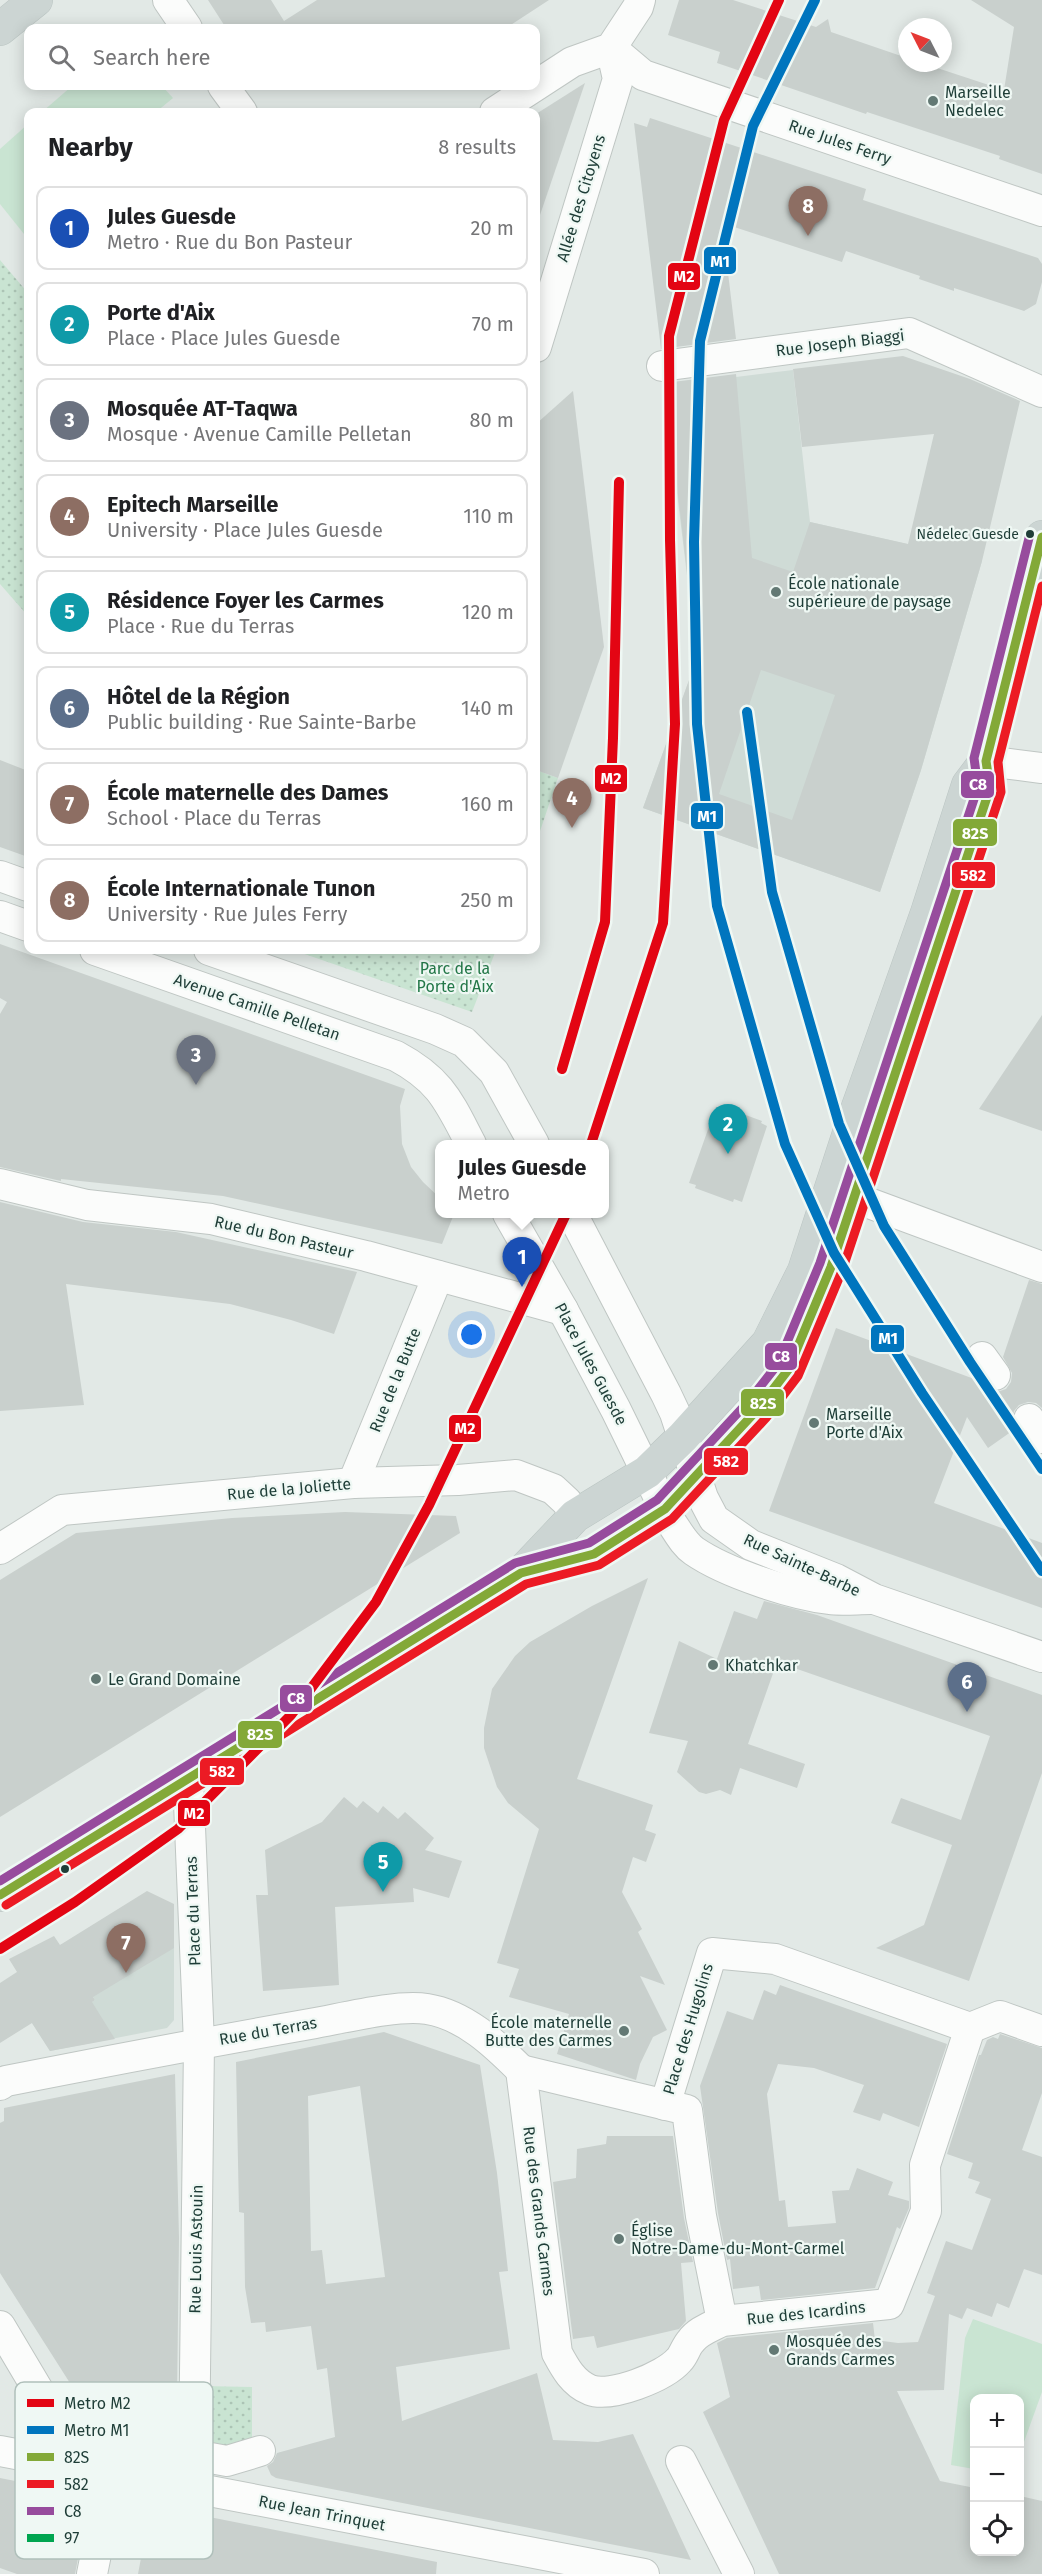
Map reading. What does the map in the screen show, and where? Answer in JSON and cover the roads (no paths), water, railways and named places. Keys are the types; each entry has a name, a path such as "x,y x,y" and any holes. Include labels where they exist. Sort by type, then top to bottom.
{"main road":[{"path":"0,29 36,0"},
{"path":"0,1895 521,1573 575,1516 647,1472 683,1437 768,1343 842,1194 937,916 968,785 986,761 1042,537"},
{"path":"521,1573 594,1554 665,1509 757,1410 788,1370 831,1267 842,1194"}],"street":[{"path":"168,0 184,24"},
{"path":"540,83 572,62 611,48 638,7 640,0"},
{"name":"Rue Jules Ferry","path":"611,48 643,75 1042,211"},
{"name":"Allée des Citoyens","path":"540,334 618,79 611,48"},
{"path":"226,90 239,108"},
{"path":"501,108 529,90"},
{"name":"Rue Joseph Biaggi","path":"663,366 909,333 1042,392"},
{"path":"986,761 1042,768"},
{"path":"0,876 24,885"},
{"path":"0,916 24,925"},
{"name":"Avenue Camille Pelletan","path":"106,954 385,1052 417,1067 435,1083 447,1098 469,1140"},
{"path":"220,954 435,1029 464,1042 488,1066 532,1140"},
{"name":"Rue du Bon Pasteur","path":"0,1184 87,1205 211,1219 563,1310"},
{"path":"842,1194 1030,1262"},
{"name":"Place Jules Guesde","path":"510,1218 563,1310 647,1472"},
{"path":"574,1218 666,1394 683,1437"},
{"name":"Rue de la Butte","path":"353,1483 438,1276"},
{"name":"Rue Sainte-Barbe","path":"683,1437 703,1498 714,1519 751,1545 836,1579 874,1599 1042,1657"},
{"name":"Rue Sainte-Barbe","path":"647,1472 682,1539 693,1550 720,1565 771,1585 830,1600 874,1599"},
{"name":"Rue de la Joliette","path":"0,1549 62,1510 353,1483 458,1480 516,1475 553,1489 567,1502 575,1516"},
{"name":"Place du Terras","path":"188,1779 199,2043"},
{"name":"Place des Hugolins","path":"676,2108 712,1953 776,1959 970,2028"},
{"name":"Rue du Terras","path":"0,2085 6,2081 199,2043 387,2011 427,2009 460,2022 489,2039 521,2070"},
{"path":"970,2028 1000,2016 1042,2031"},
{"name":"Rue des Icardins","path":"722,2321 890,2304 927,2211 925,2165 970,2028"},
{"name":"Rue Louis Astouin","path":"195,2382 199,2043"},
{"path":"521,2070 676,2108 722,2321"},
{"name":"Rue des Grands Carmes","path":"521,2070 557,2353 567,2372 576,2382 592,2391 642,2384 679,2360 691,2341 700,2332 722,2321"},
{"path":"0,2326 38,2382"},
{"name":"Rue Jean Trinquet","path":"0,2451 15,2454"},
{"name":"Rue Louis Astouin","path":"213,2458 227,2461 260,2451"},
{"path":"681,2461 738,2574"},
{"name":"Rue Jean Trinquet","path":"213,2493 644,2574"},
{"path":"92,2574 93,2559"}],"metro line":[{"name":"M2","path":"592,1140 663,923 675,724 670,540 669,336 724,120 779,0"},
{"name":"M1","path":"815,0 753,126 700,341 694,542 697,724 717,906 785,1144 834,1253 922,1393 1042,1571"},
{"name":"M2","path":"562,1069 605,922 613,738 619,482"},
{"name":"M1","path":"747,712 772,892 839,1124 884,1226 970,1362 1042,1469"},
{"name":"M2","path":"0,1949 75,1902 178,1829 291,1715 376,1602 429,1505 564,1218"}],"place":[{"name":"Marseille Nedelec","path":"933,101"},
{"name":"École Internationale Tunon","path":"808,236"},
{"name":"Nédelec Guesde","path":"1030,534"},
{"name":"École nationale supérieure de paysage","path":"776,592"},
{"name":"Epitech Marseille","path":"572,828"},
{"name":"Mosquée AT-Taqwa","path":"196,1085"},
{"name":"Porte d'Aix","path":"728,1154"},
{"name":"Jules Guesde","path":"522,1287"},
{"name":"Marseille Porte d'Aix","path":"814,1423"},
{"name":"Khatchkar","path":"713,1665"},
{"name":"Le Grand Domaine","path":"96,1679"},
{"name":"Hôtel de la Région","path":"967,1712"},
{"name":"Résidence Foyer les Carmes","path":"383,1892"},
{"name":"École maternelle des Dames","path":"126,1973"},
{"name":"École maternelle Butte des Carmes","path":"624,2031"},
{"name":"Église Notre-Dame-du-Mont-Carmel","path":"619,2239"},
{"name":"Mosquée des Grands Carmes","path":"774,2350"}],"park label":[{"name":"Parc de la Porte d'Aix","path":"455,977"}]}
